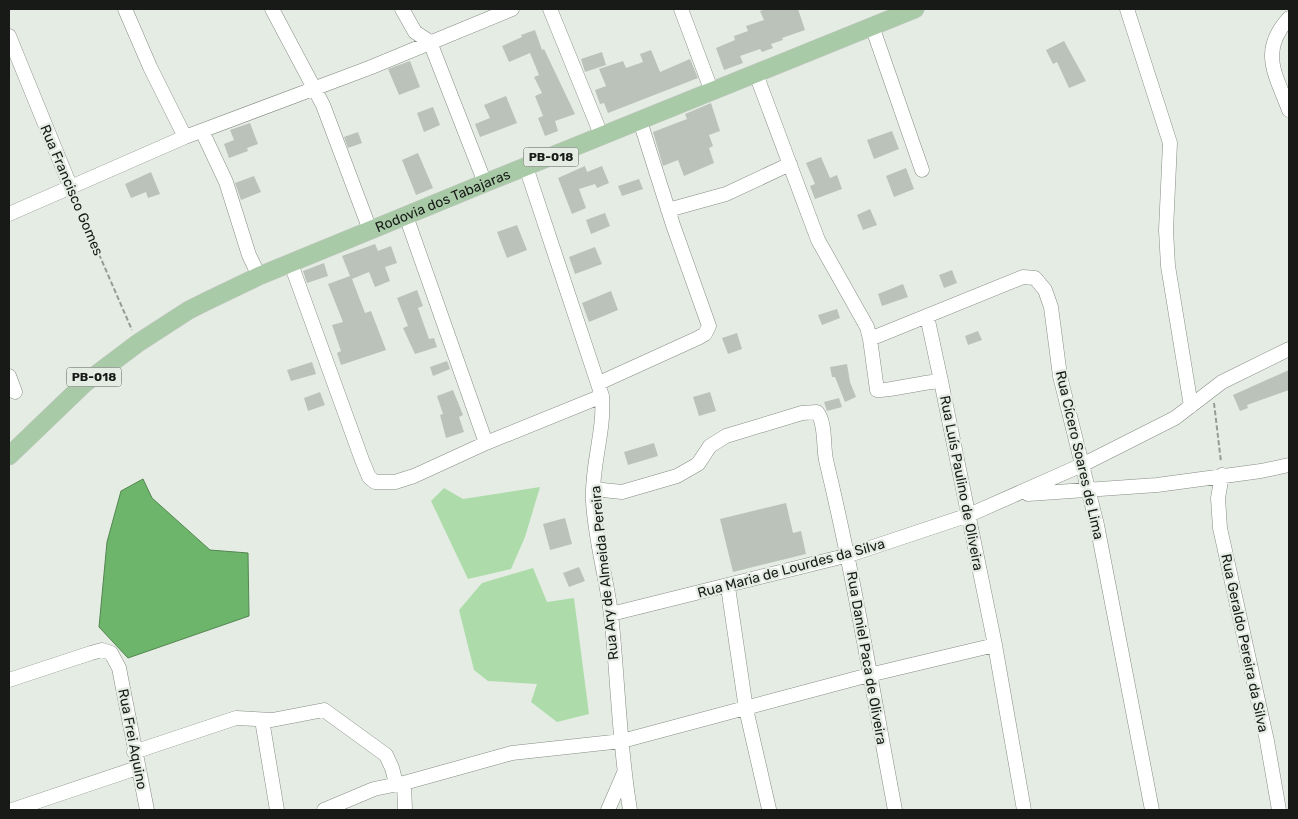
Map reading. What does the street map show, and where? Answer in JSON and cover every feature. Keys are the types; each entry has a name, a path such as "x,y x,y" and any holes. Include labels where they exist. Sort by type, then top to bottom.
{"main road":[{"name":"Rodovia dos Tabajaras","path":"9,456 85,384 138,343 189,310 259,276 915,9"}],"street":[{"path":"125,9 150,67 185,137"},
{"path":"272,9 314,88 336,135 370,230"},
{"path":"402,9 415,32 430,42 485,183"},
{"path":"9,214 185,137 512,9"},
{"path":"550,9 602,137"},
{"path":"681,9 712,92"},
{"path":"1127,9 1170,143 1166,230 1168,266 1191,406"},
{"path":"1289,18 1275,35 1272,57 1289,110"},
{"path":"872,26 922,170"},
{"name":"Rua Francisco Gomes","path":"9,36 70,188"},
{"name":"Rua Luís Paulino de Oliveira","path":"756,74 818,240 827,259 861,313 870,338 877,390 885,391 924,382 941,381 995,645 1024,810"},
{"path":"291,264 362,460 372,480 381,483 395,482 486,443 600,389 698,338 707,331 709,321 686,265 640,121"},
{"path":"202,131 226,182 249,255 259,276"},
{"path":"668,210 726,194 790,164"},
{"path":"526,167 600,389"},
{"path":"406,216 486,443"},
{"name":"Rua Cícero Soares de Lima","path":"870,338 1022,277 1035,278 1040,282 1051,307 1060,376 1088,489 1121,645 1152,810"},
{"path":"927,316 941,381"},
{"name":"Rua Maria de Lourdes da Silva","path":"611,614 728,587 849,555 969,515 1082,465 1175,418 1234,375 1289,349"},
{"path":"9,376 15,392"},
{"name":"Rua Ary de Almeida Pereira","path":"600,389 603,408 593,489 595,517 611,614 624,773 630,810"},
{"name":"Rua Daniel Paca de Oliveira","path":"593,489 617,492 677,476 698,464 710,446 726,436 810,412 817,412 823,447 849,555 869,675 895,810"},
{"path":"1017,495 1158,485 1261,471 1289,465"},
{"name":"Rua Geraldo Pereira da Silva","path":"1222,475 1218,498 1220,528 1257,694 1279,810"},
{"path":"728,587 746,709 768,809"},
{"path":"324,810 359,795 512,753 622,741 869,675 995,645"},
{"name":"Rua Frei Aquino","path":"9,680 102,650 111,653 119,668 137,768 147,810"},
{"path":"134,752 236,718 272,720 324,710 386,755 400,783 405,810"},
{"path":"262,720 277,810"},
{"path":"12,810 137,768"},
{"path":"608,810 624,773"}],"path":[{"name":"Rua Francisco Gomes","path":"70,188 138,343"},
{"path":"1213,389 1222,475"}],"shaded area":[{"path":"143,479 152,498 210,550 248,553 249,616 128,658 99,627 107,542 121,491"},
{"path":"540,487 525,537 511,569 468,579 431,501 444,488 463,499"},
{"path":"533,568 547,602 574,598 589,714 557,722 531,702 537,684 488,681 474,670 459,610 482,583"}],"building":[{"path":"767,9 798,9 805,30 771,44 773,48 762,52 760,49 740,56 743,63 724,70 716,48 735,40 734,36 748,31 746,26 764,20 760,11"},
{"path":"535,30 542,50 544,49 575,114 555,121 558,131 545,136 538,118 543,116 535,96 542,93 534,77 539,75 530,53 509,62 502,46 522,37 521,35"},
{"path":"1064,41 1086,81 1069,88 1057,62 1053,64 1046,50"},
{"path":"651,50 660,72 690,59 698,78 608,113 604,103 600,104 595,90 606,86 599,69 623,61 626,68 643,62 640,54"},
{"path":"602,52 606,65 585,72 581,59"},
{"path":"410,61 420,87 399,95 388,69"},
{"path":"506,96 517,123 480,137 475,124 490,118 484,105"},
{"path":"711,103 720,131 709,135 713,146 709,148 714,163 684,176 678,160 663,166 653,132 687,119 685,114"},
{"path":"433,107 440,125 424,132 417,113"},
{"path":"250,123 258,144 247,148 248,151 229,158 224,144 234,140 230,130"},
{"path":"892,131 899,149 874,159 867,140"},
{"path":"358,132 362,143 348,148 344,137"},
{"path":"418,153 433,188 416,195 402,160"},
{"path":"821,157 830,178 837,175 842,189 815,199 810,186 815,184 806,163"},
{"path":"585,166 587,172 602,166 609,183 597,188 595,184 579,189 586,208 572,214 558,178"},
{"path":"906,168 914,189 894,197 886,176"},
{"path":"151,172 160,194 148,198 146,192 131,198 125,184"},
{"path":"254,176 261,192 241,200 235,183"},
{"path":"639,179 643,189 622,196 618,186"},
{"path":"870,209 877,225 863,230 857,215"},
{"path":"605,213 610,226 591,234 586,220"},
{"path":"517,225 527,250 507,258 497,232"},
{"path":"375,244 378,251 391,246 397,263 385,267 390,281 375,287 369,272 352,279 365,313 371,311 386,350 341,365 337,353 341,351 332,325 343,322 328,284 350,276 342,256"},
{"path":"595,247 602,264 575,274 569,257"},
{"path":"324,263 328,276 307,283 303,271"},
{"path":"952,270 957,283 944,288 939,275"},
{"path":"903,284 908,297 882,306 878,294"},
{"path":"417,290 423,306 418,308 429,339 434,338 437,347 415,354 403,328 408,326 397,298"},
{"path":"611,291 618,310 589,322 582,303"},
{"path":"837,309 840,318 822,325 818,315"},
{"path":"978,331 982,340 968,345 965,336"},
{"path":"737,333 742,349 728,354 722,338"},
{"path":"447,361 450,369 433,376 430,367"},
{"path":"312,362 316,374 291,381 287,370"},
{"path":"847,364 850,382 856,397 845,402 835,377 832,377 830,367"},
{"path":"1289,370 1289,390 1247,405 1248,408 1240,411 1233,395"},
{"path":"453,390 463,415 459,417 464,432 446,438 440,415 443,414 437,396"},
{"path":"320,392 325,405 308,411 304,398"},
{"path":"710,392 716,411 699,416 693,397"},
{"path":"839,398 842,407 827,411 824,402"},
{"path":"654,443 658,456 628,465 624,452"},
{"path":"786,503 793,533 801,531 806,554 733,572 720,519"},
{"path":"565,518 572,544 550,550 543,524"},
{"path":"579,567 585,581 569,587 563,573"}]}
